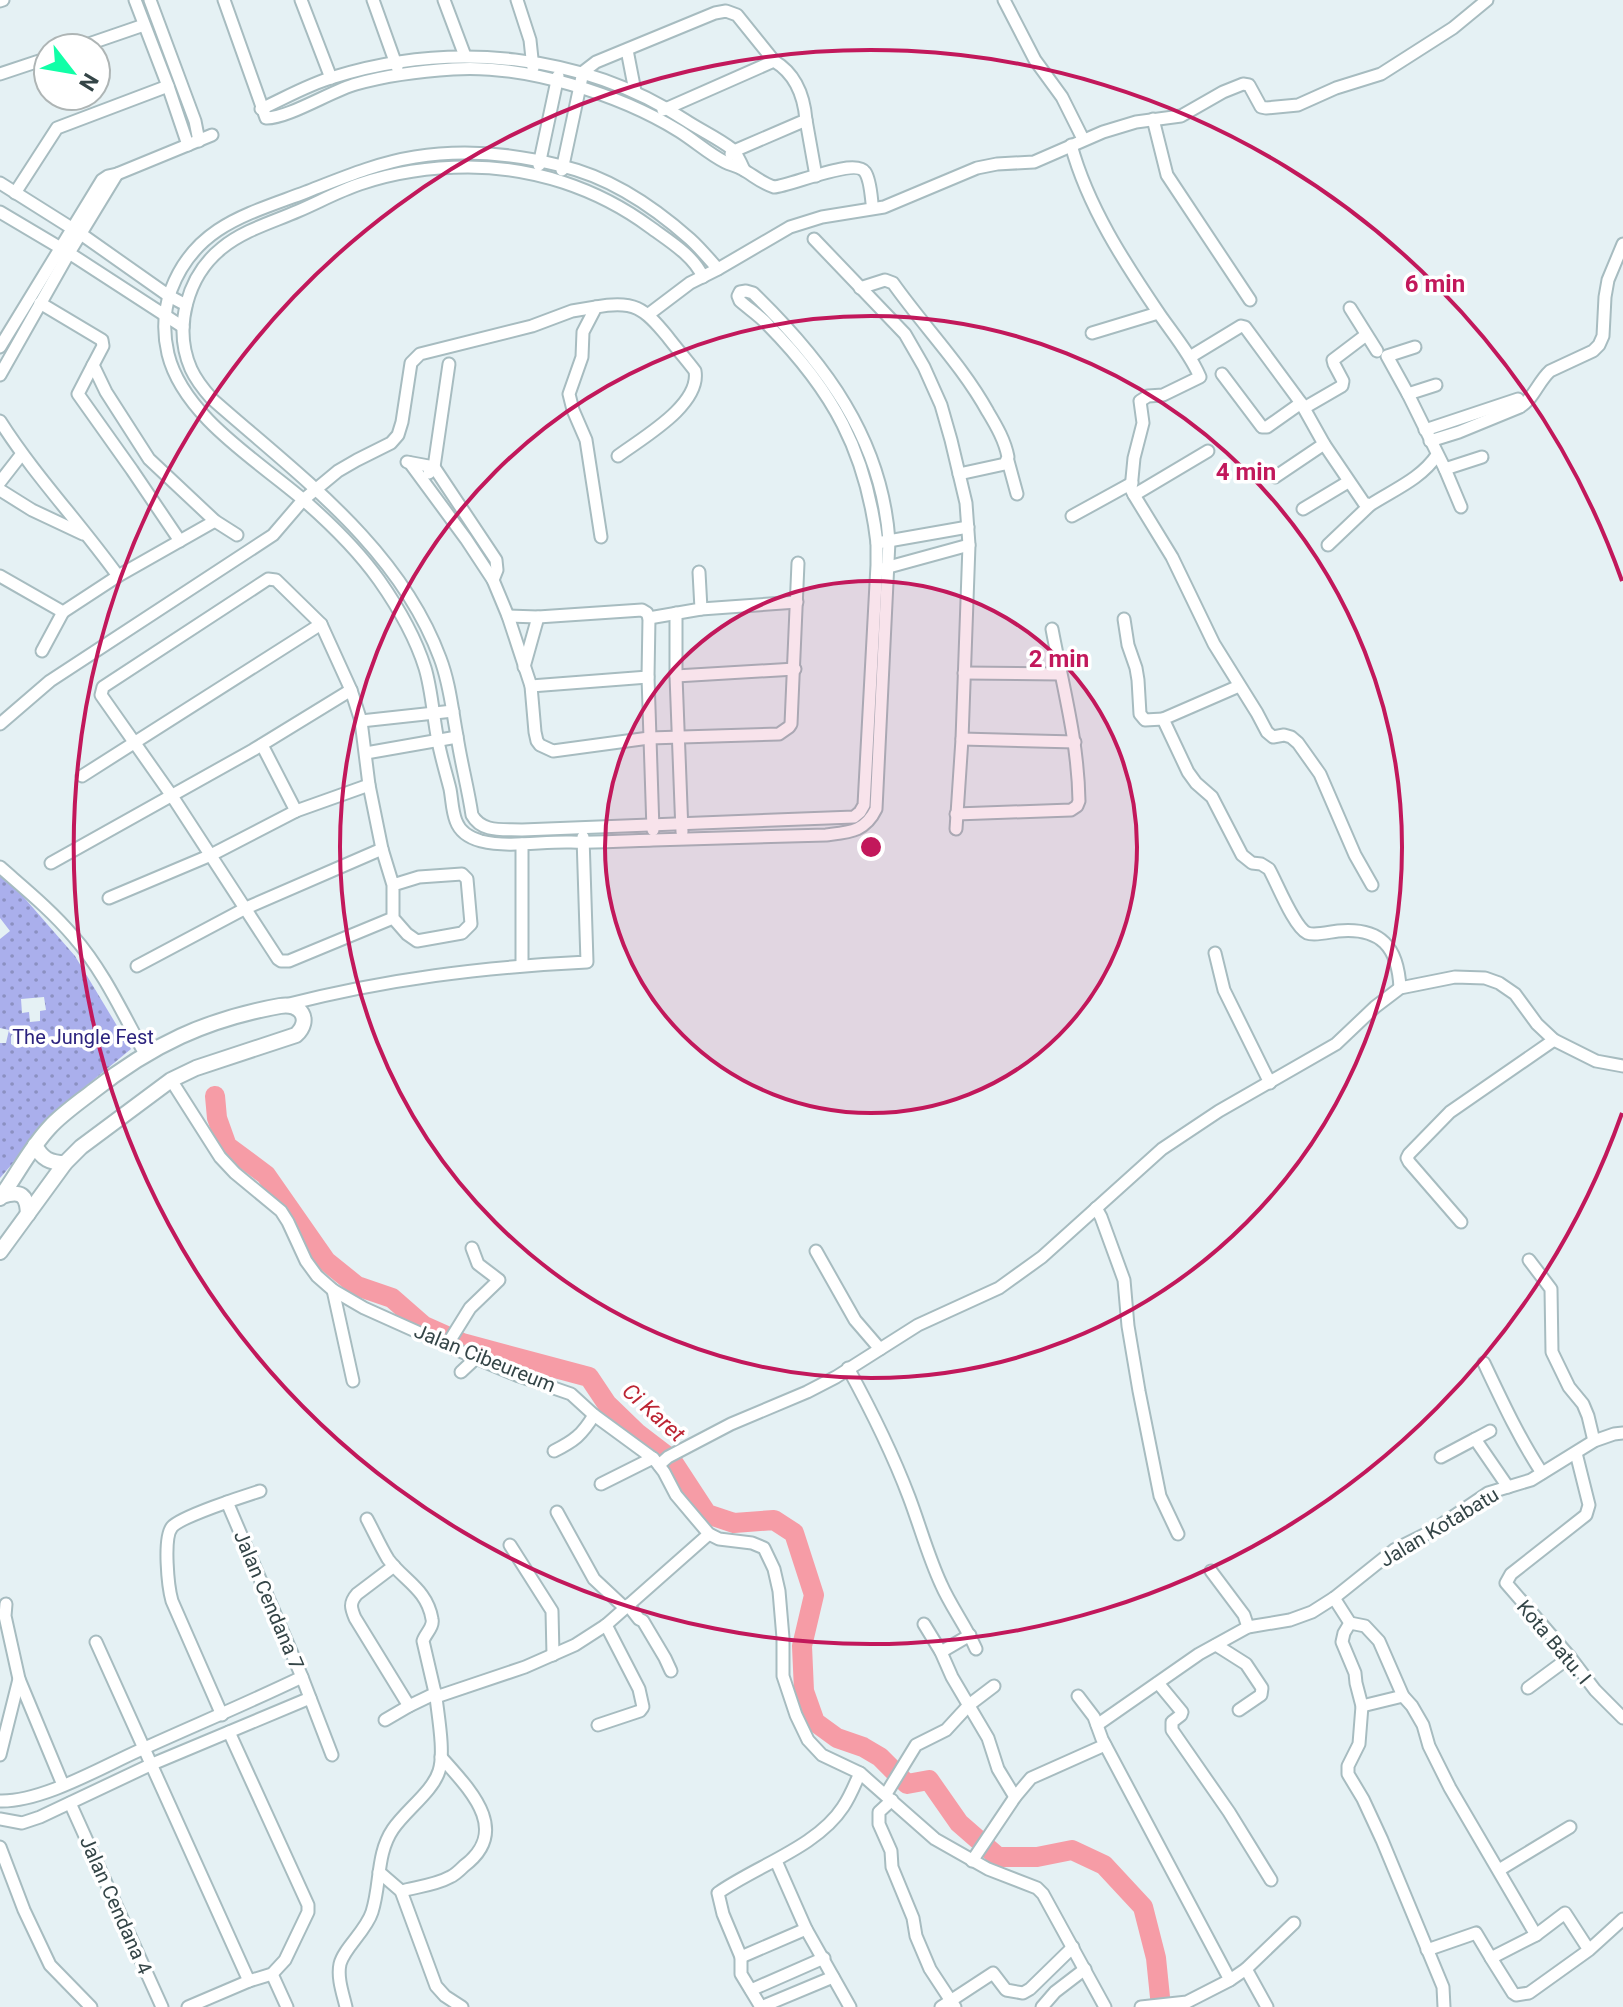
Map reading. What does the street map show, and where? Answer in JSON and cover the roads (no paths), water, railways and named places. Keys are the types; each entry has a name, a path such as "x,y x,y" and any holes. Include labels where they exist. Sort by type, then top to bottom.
{"street":[{"path":"135,0 194,143"},
{"path":"150,0 195,121 194,143"},
{"path":"224,0 265,118 272,119 398,68 483,68 580,87 651,115 725,162 774,187 845,167 860,168 866,173 872,203"},
{"path":"301,0 331,78"},
{"path":"373,0 398,68"},
{"path":"444,0 465,56"},
{"path":"517,0 530,40 532,76"},
{"path":"1004,0 1035,60 1062,97 1083,139"},
{"path":"700,272 718,269 790,227 822,217 884,207 977,168 1034,162 1083,139 1136,122 1181,116 1243,84 1249,85 1264,108 1298,105 1336,88 1381,74 1453,28 1487,0"},
{"path":"561,180 583,72 596,62 726,11 737,15 796,83 804,101 816,176"},
{"path":"112,36 144,25"},
{"path":"627,50 635,91"},
{"path":"261,109 331,78 465,56 533,63 583,72 635,91 734,151 744,170"},
{"path":"651,115 774,61"},
{"path":"0,85 4,73 32,63"},
{"path":"537,174 559,68"},
{"path":"15,193 57,128 168,86"},
{"path":"1153,119 1167,175 1250,300"},
{"path":"725,162 734,151 806,120"},
{"path":"0,347 65,250 102,180 212,135"},
{"path":"1071,145 1083,183 1097,212 1200,377 1163,395 1148,396 1140,401 1143,423 1136,449 1133,489 1172,557 1207,631 1267,732 1273,737 1291,737 1320,774 1355,855 1372,885"},
{"path":"718,269 691,240 648,206 610,184 563,166 478,153 414,157 341,177 233,220 214,232 184,263 169,296 165,316 167,350 172,368 200,412 340,535 394,600 426,671 456,822 466,834 478,840 522,844 826,835 860,829 876,809 883,542 887,517 873,461 850,411 819,364 787,326 753,293 740,292 740,301 801,360 842,419 862,471 874,522 883,542"},
{"path":"700,272 687,256 643,222 561,180 537,174 469,167 422,169 358,185 243,234 222,247 206,263 192,286 183,327 184,346 192,372 212,399 348,519 409,594 441,660 451,696 472,815 479,825 491,829 584,829 854,817 864,805 882,569"},
{"path":"0,183 186,305"},
{"path":"1,214 65,250 183,327"},
{"path":"814,239 905,334 941,405 951,440 966,503 969,545 956,829"},
{"path":"1428,436 1459,432 1520,407 1550,371 1596,348 1603,336 1608,280 1623,244"},
{"path":"0,375 65,250"},
{"path":"649,314 700,272 708,259"},
{"path":"860,288 885,280 893,283 956,361 1002,436 1017,494"},
{"path":"40,303 102,340 103,346 78,394 180,541"},
{"path":"0,724 50,681 273,535 315,489 357,460 389,445 398,435 402,422 411,363 420,354 532,326 572,311 613,304 649,314 695,371 696,380 684,404 672,416 618,456"},
{"path":"596,307 581,336 582,357 569,394 586,440 601,537"},
{"path":"1350,308 1377,351"},
{"path":"1092,333 1158,313"},
{"path":"1190,357 1242,326 1303,405 1348,482 1364,503 1370,505"},
{"path":"1222,374 1262,427 1267,427 1342,386 1343,381 1333,360 1366,335"},
{"path":"1415,347 1387,356 1461,507"},
{"path":"423,483 434,467 449,364"},
{"path":"93,365 106,392 149,459 215,521 237,535"},
{"path":"1408,394 1436,385"},
{"path":"1428,436 1518,399"},
{"path":"0,421 21,455 118,576"},
{"path":"1275,477 1324,444"},
{"path":"1072,516 1208,451"},
{"path":"0,482 21,455"},
{"path":"1328,545 1370,505 1400,488 1437,455"},
{"path":"1445,469 1482,457"},
{"path":"132,470 149,459"},
{"path":"493,580 497,570 496,560 434,467 406,461 493,580 531,686 535,732 540,745 553,751 649,738 779,734 785,731 791,724 798,563"},
{"path":"959,474 1008,461"},
{"path":"1303,509 1348,482"},
{"path":"0,490 32,510 87,536"},
{"path":"453,522 464,513"},
{"path":"42,651 63,612 118,576 215,521"},
{"path":"883,542 968,527"},
{"path":"882,569 969,545"},
{"path":"699,572 701,609"},
{"path":"1,579 63,612"},
{"path":"393,885 419,877 462,874 467,879 472,920 468,928 462,933 417,941 393,918 393,885 369,785 361,721 351,690 321,624 276,580 268,579 103,687 101,695 172,796 278,959 289,961 393,918"},
{"path":"649,618 701,609 797,602"},
{"path":"508,616 642,610 647,613 654,840"},
{"path":"676,613 682,839"},
{"path":"524,667 538,617"},
{"path":"1124,619 1136,668 1140,714 1145,720 1163,719 1239,686"},
{"path":"82,776 321,624"},
{"path":"956,814 1074,809 1079,801 1075,742 1052,629"},
{"path":"676,676 795,669"},
{"path":"964,673 1060,674"},
{"path":"531,686 648,677"},
{"path":"51,863 262,745 351,690"},
{"path":"361,721 453,711"},
{"path":"1163,719 1188,772 1212,797 1242,855 1252,863 1269,869 1298,925 1312,934 1350,930 1383,940 1399,968 1400,988"},
{"path":"366,753 457,737"},
{"path":"962,739 1075,742"},
{"path":"262,745 296,811"},
{"path":"109,898 211,855 296,811 369,785"},
{"path":"1,1197 35,1145 64,1114 145,1054 192,1030 256,1011 375,984 522,965 587,962 584,829"},
{"path":"522,844 522,965"},
{"path":"137,966 246,908 382,849"},
{"path":"0,867 75,937 97,967 145,1054"},
{"path":"1215,953 1224,990 1270,1083"},
{"path":"601,1484 663,1459 731,1424 807,1392 918,1325 999,1288 1030,1268 1162,1149 1219,1111 1336,1044 1400,988 1455,977 1485,978 1515,994 1537,1024 1554,1040 1596,1061 1623,1066"},
{"path":"0,1252 65,1163 81,1147 171,1080 196,1068 293,1036 301,1030 303,1017 318,996"},
{"path":"285,1005 295,1007 303,1017"},
{"path":"1461,1222 1409,1162 1409,1154 1450,1112 1554,1040"},
{"name":"Jalan Cibeureum","path":"171,1080 220,1157 281,1211 306,1261 333,1290 364,1308 450,1339 476,1358 566,1391 577,1398 594,1415 663,1459 676,1495 709,1534"},
{"path":"35,1145 46,1160 65,1163"},
{"path":"1,1197 11,1193 20,1195 27,1203 28,1214"},
{"path":"1096,1208 1124,1280 1128,1326 1160,1496 1178,1534"},
{"path":"450,1339 470,1308 499,1280 478,1264 472,1248"},
{"path":"816,1251 855,1320 880,1349"},
{"path":"1529,1260 1551,1289 1552,1352 1569,1387 1583,1404 1594,1441"},
{"path":"333,1290 353,1381"},
{"path":"461,1372 476,1358"},
{"path":"1484,1363 1510,1419 1542,1473"},
{"path":"848,1368 878,1424 942,1588 976,1649"},
{"path":"554,1451 573,1442 594,1415"},
{"path":"1441,1457 1490,1431"},
{"name":"Jalan Kotabatu","path":"1097,1725 1248,1627 1290,1620 1312,1612 1394,1550 1432,1531 1488,1493 1531,1480 1594,1441 1623,1433"},
{"path":"1475,1439 1508,1487"},
{"name":"Kota Batu. I","path":"1576,1453 1589,1508 1586,1515 1511,1574 1506,1583 1595,1690 1623,1718"},
{"path":"222,1715 168,1588 168,1536 176,1523 260,1491"},
{"name":"Jalan Cendana 7","path":"227,1502 332,1755"},
{"path":"557,1512 594,1579 643,1621 671,1671"},
{"path":"346,2007 340,1983 340,1963 369,1921 383,1851 391,1831 436,1778 441,1757 436,1695 423,1641 432,1626 432,1619 417,1587 394,1566 367,1519"},
{"path":"385,1720 436,1695 525,1667 575,1645 606,1625 709,1534 725,1540 758,1544 766,1550 774,1569 783,1638 783,1676 808,1740 822,1755 860,1773 935,1839 972,1861 1037,1888 1105,2007"},
{"path":"510,1545 552,1611 553,1655"},
{"path":"394,1566 357,1594 351,1605 355,1618 409,1706"},
{"path":"1211,1571 1244,1615 1248,1627"},
{"path":"1334,1598 1350,1623 1365,1626 1375,1635 1403,1696 1423,1725 1429,1746 1450,1788 1536,1935"},
{"path":"6,1604 5,1616 19,1679 63,1785"},
{"path":"1350,1623 1344,1633 1343,1647 1355,1673 1362,1706 1359,1744 1348,1766 1348,1774 1382,1840 1443,1987 1444,2007"},
{"path":"924,1624 991,1744 998,1769 1015,1797"},
{"path":"598,1725 640,1711 643,1707 639,1689 606,1625"},
{"path":"941,1652 970,1635"},
{"path":"96,1642 249,1981"},
{"path":"1216,1645 1246,1664 1262,1688 1261,1695 1239,1710"},
{"path":"1528,1688 1570,1657"},
{"path":"0,1801 22,1800 63,1785 302,1677"},
{"path":"0,1755 19,1679"},
{"path":"1158,1683 1182,1712 1172,1722 1172,1730 1229,1812 1271,1880"},
{"path":"994,1686 969,1705 946,1730 916,1745 879,1812 879,1824 891,1851 892,1867 913,1918 916,1936 949,2005 993,1973 1006,1990 1023,1993 1073,1947"},
{"path":"1078,1696 1094,1717 1105,1745 1230,1980"},
{"path":"1362,1706 1403,1696"},
{"path":"0,1819 22,1823 40,1817 150,1765 310,1698"},
{"path":"188,2007 272,1974 285,1960 308,1909 229,1732"},
{"path":"972,1861 1025,1783 1037,1774 1105,1745"},
{"path":"401,1891 449,1878 475,1858 485,1841 483,1810 441,1757"},
{"path":"833,1977 761,2007 741,1974 741,1957 718,1893 817,1834 843,1808 860,1773"},
{"name":"Jalan Cendana 4","path":"70,1803 162,2007"},
{"path":"1499,1870 1570,1827"},
{"path":"0,1847 24,1910 50,1965 91,2007"},
{"path":"776,1861 806,1929 850,2007"},
{"path":"379,1872 401,1891 436,1986 462,2007"},
{"path":"1491,1958 1536,1935 1565,1913 1589,1950"},
{"path":"1427,1950 1476,1933 1508,1989 1516,1995 1529,1993 1589,1950 1623,1919"},
{"path":"1141,2007 1187,2002 1230,1980 1246,1969 1294,1923"},
{"path":"741,1957 806,1929"},
{"path":"751,1990 824,1958"},
{"path":"1042,2007 1055,1992 1085,1969"},
{"path":"1246,1969 1267,2007"},
{"path":"272,1974 287,2007"}],"waterway":[{"name":"Ci Karet","path":"215,1096 217,1118 227,1146 266,1175 326,1261 357,1286 392,1298 424,1326 462,1343 589,1377 607,1404 637,1433 671,1459 707,1514 734,1523 774,1520 794,1533 814,1595 802,1646 804,1691 815,1722 837,1738 880,1757 907,1784 929,1780 959,1823 998,1857 1037,1857 1072,1850 1104,1865 1143,1907 1156,1958 1161,2007"}],"park label":[{"name":"The Jungle Fest","path":"83,1037"}]}
